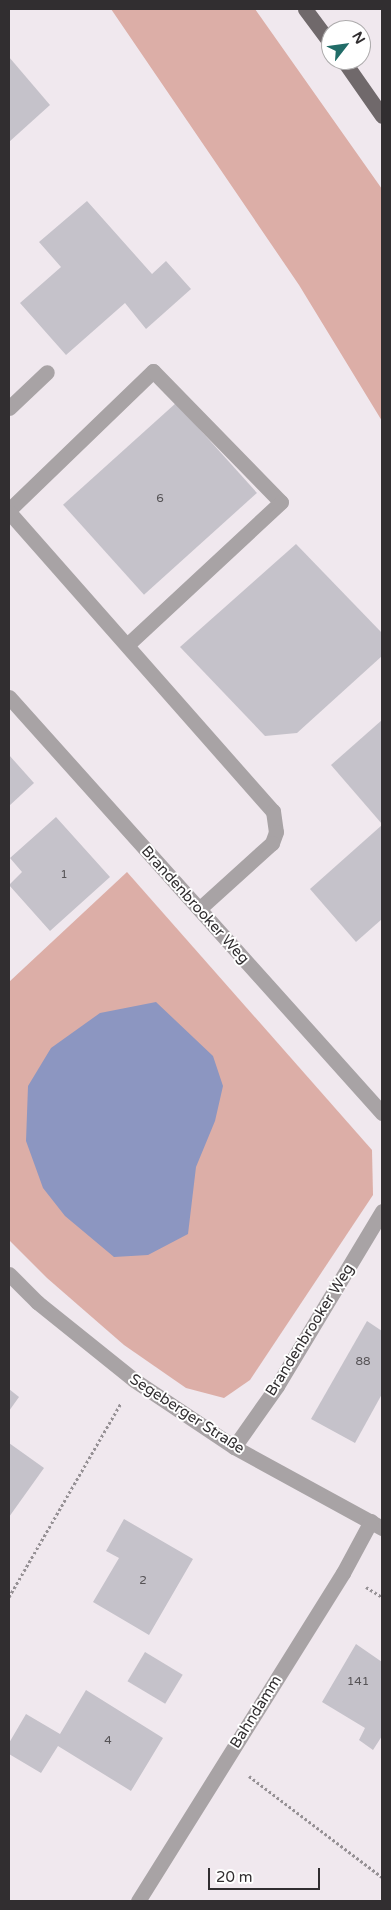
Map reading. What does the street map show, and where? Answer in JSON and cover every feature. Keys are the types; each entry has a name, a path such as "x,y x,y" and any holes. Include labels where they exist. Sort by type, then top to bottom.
{"main road":[{"path":"306,9 321,30"},
{"path":"350,70 382,116"}],"street":[{"path":"128,644 281,502 153,371 9,511 273,811 276,832 272,843 199,909"},
{"path":"9,408 47,372"},
{"name":"Brandenbrooker Weg","path":"9,697 382,1113"},
{"name":"Brandenbrooker Weg","path":"234,1446 277,1386 382,1211"},
{"name":"Segeberger Straße","path":"9,1274 37,1302 134,1380 234,1446 377,1525"},
{"name":"Bahndamm","path":"138,1901 343,1573 377,1525"}],"path":[{"path":"9,1598 93,1455 134,1380"},
{"path":"227,1759 382,1877"}],"shaded area":[{"path":"111,9 255,9 382,189 382,421 299,285"},
{"path":"127,872 372,1150 373,1195 250,1380 224,1398 186,1388 124,1345 47,1278 9,1240 9,982"}],"water":[{"path":"156,1002 213,1056 223,1086 215,1121 196,1167 188,1234 148,1255 114,1257 65,1216 43,1188 26,1141 28,1086 51,1048 100,1013"}],"building":[{"path":"9,57 50,105 9,142"},
{"path":"87,201 152,274 166,261 191,289 146,329 125,303 66,355 20,303 61,267 39,242"},
{"path":"176,403 257,493 144,595 63,505"},
{"path":"296,544 382,633 382,656 297,733 265,736 180,647"},
{"path":"382,720 382,824 331,765"},
{"path":"9,755 34,783 9,806"},
{"path":"56,817 110,877 50,931 9,885 22,872 10,858"},
{"path":"382,825 382,919 356,942 310,889"},
{"path":"367,1321 382,1331 382,1394 355,1443 311,1419"},
{"path":"9,1389 19,1397 9,1411"},
{"path":"9,1443 44,1468 9,1517"},
{"path":"124,1519 193,1559 149,1635 93,1602 119,1558 106,1551"},
{"path":"356,1644 382,1662 382,1736 373,1750 359,1740 365,1728 322,1702"},
{"path":"145,1652 183,1675 165,1704 127,1681"},
{"path":"86,1690 163,1738 131,1791 58,1746 41,1773 9,1754 9,1743 26,1714 60,1734"}]}
